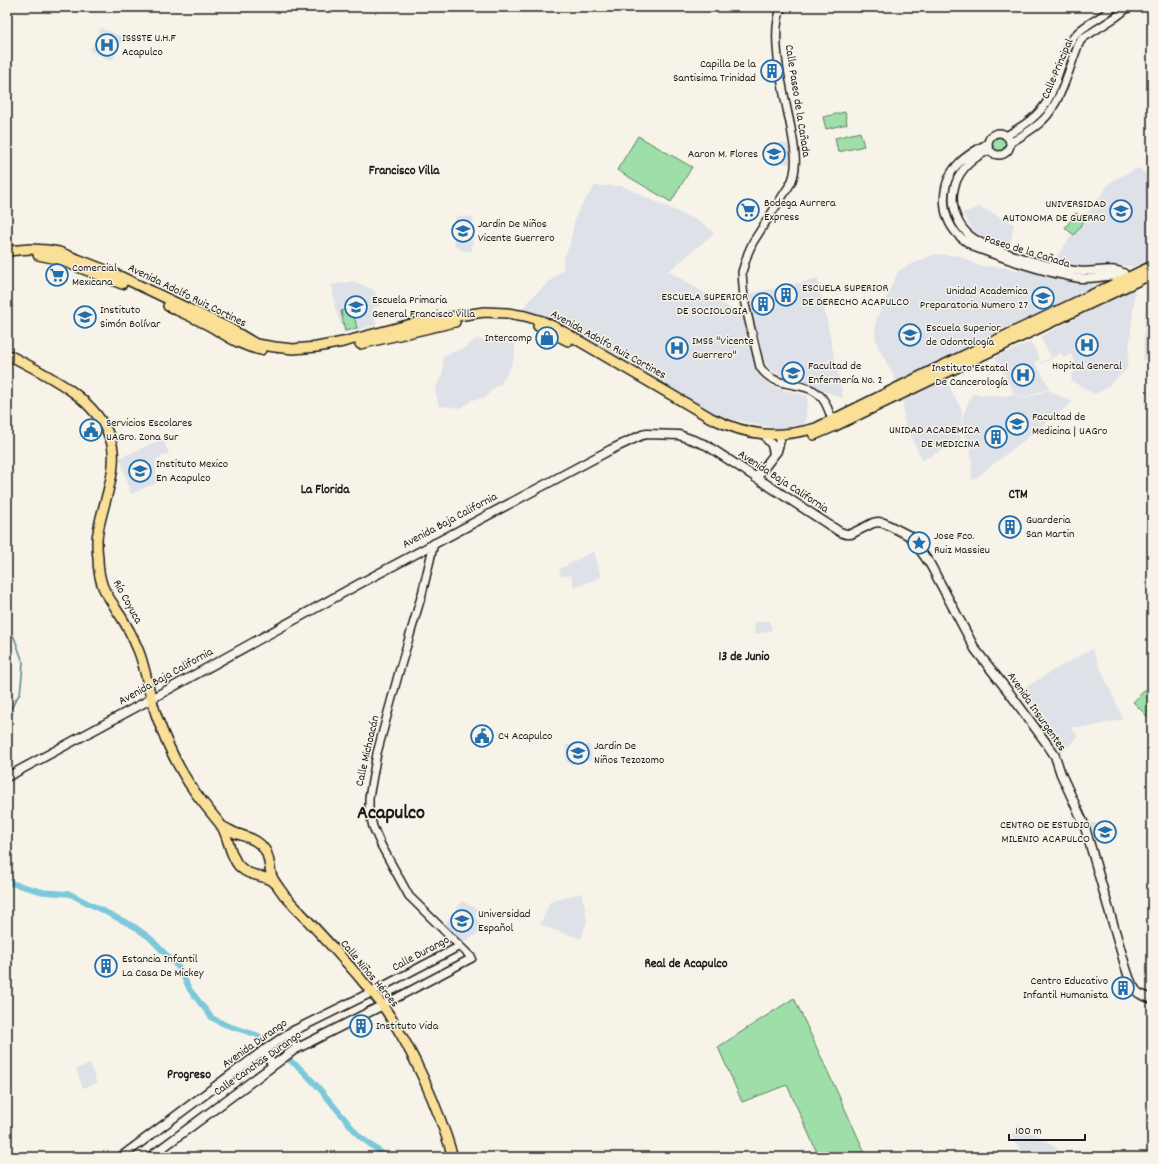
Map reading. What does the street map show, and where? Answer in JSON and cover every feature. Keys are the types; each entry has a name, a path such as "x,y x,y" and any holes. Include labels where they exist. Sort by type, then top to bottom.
{"main road":[{"name":"Avenida Adolfo Ruiz Cortines","path":"7,251 30,249 59,252 110,272 229,328 256,344 275,347 293,349 317,347 343,342 419,322 485,317 506,318 524,322 540,327 560,337 709,423 738,434 767,439 833,424 969,358 1152,274"},
{"name":"Avenida Adolfo Ruiz Cortines","path":"7,257 30,255 57,258 116,282 207,324 226,336 251,348 272,353 297,355 339,349 484,312 507,313 525,316 542,321 557,328 711,418 758,434 779,437"},
{"name":"Avenida Adolfo Ruiz Cortines","path":"969,358 1152,266"},
{"name":"Río Coyuca","path":"7,354 66,386 76,394 98,416 110,438 114,457 107,496 98,532 98,559 103,587 132,635 137,647 151,699 163,734 186,779 205,806 222,826 228,840"},
{"name":"Avenida Baja California","path":"7,777 352,587 610,450 642,435 679,435 706,445 840,532 851,534 878,522 889,525 910,536"},
{"path":"756,478 778,448 779,437"},
{"path":"767,439 772,445 774,454"},
{"name":"Avenida Insurgentes","path":"910,536 930,564 975,649 1011,695 1055,756 1061,774 1084,824 1125,965 1133,986 1140,994 1152,999"},
{"name":"Río Coyuca","path":"222,826 235,833"},
{"path":"235,833 228,840 237,864 250,874 267,874"},
{"name":"Calle Niños Héroes","path":"235,833 250,838 264,849 268,857 267,874 383,1005 419,1070 448,1139 453,1157"},
{"name":"Avenida Durango","path":"121,1157 266,1048 286,1035 372,992"},
{"name":"Calle Canchas Durango","path":"150,1157 296,1048 383,1005"},
{"path":"286,1035 296,1048"},
{"path":"266,1048 273,1065"}],"street":[{"name":"Calle Paseo de la Cañada","path":"782,7 776,22 776,44 781,79 794,145 796,164 795,172 791,182 753,242 748,253 742,272 744,300 760,367 764,373 769,378 777,381 818,392 826,403 833,424"},
{"name":"Calle Principal","path":"1008,139 1042,109 1049,98 1069,46 1074,37 1081,30 1114,7"},
{"name":"Calle Principal","path":"1008,139 1033,128 1049,114 1056,103 1078,46 1082,40 1129,7"},
{"path":"1090,24 1095,30"},
{"path":"995,134 1003,134 1008,139 1010,146 1004,154 994,153 989,147 989,140 995,134"},
{"name":"Paseo de la Cañada","path":"989,147 970,161 960,174 953,194 955,213 967,234 975,240 1020,257 1078,271 1119,270 1124,273 1126,279"},
{"name":"Calle Michoacán","path":"434,544 422,594 377,753 369,792 369,810 373,827 381,845 409,896 472,958"},
{"name":"Calle Durango","path":"372,992 460,946"},
{"name":"Calle Canchas Durango","path":"383,1005 472,958"}],"shaded area":[{"name":"ISSSTE U.H.F Acapulco","path":"101,28 124,38 112,61 90,51"},
{"path":"780,142 794,147 793,165 773,160"},
{"name":"UNIVERSIDAD AUTONOMA DE GUERRO","path":"1139,168 1152,178 1152,260 1132,267 1113,264 1092,268 1052,263 1109,184 1115,179"},
{"path":"595,186 622,186 704,224 714,233 668,271 742,315 759,376 773,387 808,396 805,424 778,429 716,416 601,350 521,311 530,299 563,268 563,260 570,244 575,218 581,206"},
{"path":"980,207 1014,224 1010,249 977,237 962,213"},
{"name":"Jardin De Niños Vicente Guerrero","path":"455,216 473,217 472,251 464,251 454,245"},
{"path":"934,254 960,256 979,266 1005,267 1018,271 1027,268 1102,282 900,388 879,349 875,337 876,320 899,270"},
{"path":"1152,278 1152,359 1143,360 1146,281"},
{"path":"818,279 843,398 780,375 768,368 764,360 748,294"},
{"name":"Escuela Primaria General Francisco Villa","path":"354,281 375,291 380,306 373,308 376,325 344,333 335,308 332,285"},
{"name":"Hopital General","path":"1130,290 1135,292 1127,369 1105,389 1094,394 1072,381 1071,374 1079,369 1071,354 1064,358 1061,353 1041,364 1040,363 1051,357 1040,337"},
{"path":"485,335 511,338 515,342 514,358 500,385 497,385 485,398 471,400 461,408 439,407 435,389 443,373 443,356 466,347 477,339 485,340"},
{"name":"Instituto Estatal De Cancerología","path":"1031,342 1040,359 1035,362 1050,388 1022,398 1014,393 995,357"},
{"path":"945,378 962,411 958,431 962,441 922,460 904,421 903,400"},
{"path":"1048,390 1073,402 972,481 971,446 960,426 963,422 962,418 972,394 1003,396 1014,394 1022,399"},
{"name":"Instituto Mexico En Acapulco","path":"162,439 169,453 156,459 156,483 131,494 120,458"},
{"path":"594,551 601,577 574,588 571,575 561,577 559,569"},
{"path":"769,620 772,630 754,635 755,622"},
{"path":"1092,649 1123,719 1091,727 1071,727 1078,737 1059,754 1019,693 1052,671"},
{"name":"Jardin De Niños Tezozomo","path":"566,745 590,745 592,760 570,764 566,762"},
{"name":"CENTRO DE ESTUDIO MILENIO ACAPULCO","path":"1090,822 1117,829 1118,835 1096,842"},
{"path":"581,893 587,921 581,939 540,925 550,902"},
{"name":"Universidad Español","path":"462,901 477,909 475,916 484,931 460,943 443,927"},
{"path":"90,1064 97,1083 83,1088 76,1069"},
{"path":"1019,1124 1042,1138 1068,1157 1022,1157 1019,1155 1021,1150 1011,1136"}],"green space":[{"path":"845,112 847,124 826,129 823,117"},
{"path":"860,132 864,146 838,152 835,138"},
{"path":"638,136 692,167 671,202 617,170"},
{"path":"999,136 1005,138 1007,144 1005,150 999,152 993,150 991,144 993,138"},
{"path":"1076,213 1085,219 1074,235 1065,228"},
{"path":"352,308 357,328 345,331 341,311"},
{"path":"1152,683 1152,721 1133,702"},
{"path":"794,998 867,1157 819,1157 787,1085 742,1102 718,1047"}],"waterway":[{"path":"7,66 7,75"},
{"path":"7,628 14,637 23,662 20,693 7,715"},
{"path":"7,882 43,892 70,894 135,927 150,938 179,968 190,990 212,1018 226,1025 257,1035 301,1069 359,1136 387,1157"}],"place":[{"name":"ISSSTE U.H.F Acapulco","path":"107,45"},
{"name":"Capilla De la Santisima Trinidad","path":"772,71"},
{"name":"Aaron M. Flores","path":"774,154"},
{"name":"Bodega Aurrera Express","path":"748,210"},
{"name":"UNIVERSIDAD AUTONOMA DE GUERRO","path":"1121,211"},
{"name":"Jardin De Niños Vicente Guerrero","path":"463,231"},
{"name":"Comercial Mexicana","path":"57,275"},
{"name":"ESCUELA SUPERIOR DE DERECHO ACAPULCO","path":"786,295"},
{"name":"Unidad Academica Preparatoria Numero 27","path":"1043,298"},
{"name":"ESCUELA SUPERIOR DE SOCIOLOGIA","path":"763,304"},
{"name":"Escuela Primaria General Francisco Villa","path":"356,307"},
{"name":"Instituto Simón Bolívar","path":"85,317"},
{"name":"Escuela Superior de Odontología","path":"910,335"},
{"name":"Intercomp","path":"547,338"},
{"name":"Hopital General","path":"1087,345"},
{"name":"IMSS \"Vicente Guerrero\"","path":"677,348"},
{"name":"Facultad de Enfermería No. 2","path":"793,373"},
{"name":"Instituto Estatal De Cancerología","path":"1023,375"},
{"name":"Facultad de Medicina | UAGro","path":"1017,424"},
{"name":"Servicios Escolares UAGro. Zona Sur","path":"91,430"},
{"name":"UNIDAD ACADEMICA DE MEDICINA","path":"996,437"},
{"name":"Instituto Mexico En Acapulco","path":"140,471"},
{"name":"Guarderia San Martin","path":"1010,527"},
{"name":"Jose Fco. Ruiz Massieu","path":"919,543"},
{"name":"C4 Acapulco","path":"482,736"},
{"name":"Jardin De Niños Tezozomo","path":"578,753"},
{"name":"CENTRO DE ESTUDIO MILENIO ACAPULCO","path":"1105,832"},
{"name":"Universidad Español","path":"462,921"},
{"name":"Estancia Infantil La Casa De Mickey","path":"106,966"},
{"name":"Centro Educativo Infantil Humanista","path":"1123,988"},
{"name":"Instituto Vida","path":"361,1026"}],"district":[{"name":"Francisco Villa","path":"404,171"},
{"name":"La Florida","path":"325,490"},
{"name":"CTM","path":"1018,495"},
{"name":"13 de Junio","path":"744,657"},
{"name":"Acapulco","path":"391,814"},
{"name":"Real de Acapulco","path":"686,964"},
{"name":"Progreso","path":"189,1075"}]}
